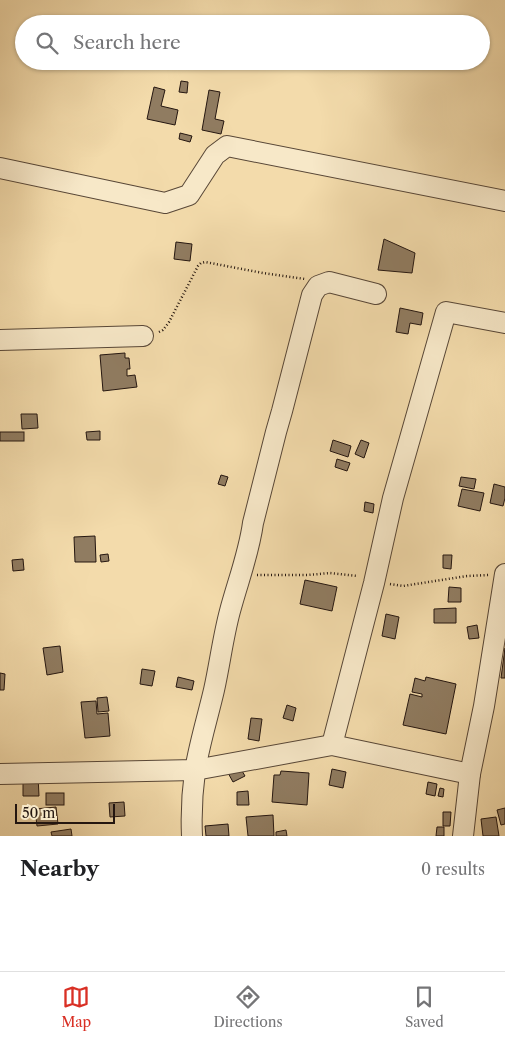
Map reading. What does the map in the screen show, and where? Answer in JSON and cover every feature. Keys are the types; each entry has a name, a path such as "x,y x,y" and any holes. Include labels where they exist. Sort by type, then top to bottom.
{"street":[{"path":"0,168 164,203 190,194 215,155 228,146 505,201"},
{"path":"192,836 191,815 195,770 214,688 220,652 229,613 244,566 253,523 312,295 318,286 329,282 376,294"},
{"path":"332,745 374,583 393,498 446,312 505,323"},
{"path":"0,340 143,336"},
{"path":"463,836 470,774 484,706 505,574"},
{"path":"0,774 195,770 332,745 470,774"}],"path":[{"path":"143,336 163,330 201,263 205,262 263,273 329,282"}],"building":[{"path":"181,81 188,82 187,93 179,92"},
{"path":"154,87 165,90 161,106 178,110 175,125 147,119"},
{"path":"209,90 220,92 215,119 224,121 221,134 202,130"},
{"path":"180,133 192,136 190,142 179,139"},
{"path":"384,239 415,253 412,273 378,270"},
{"path":"176,242 192,244 190,261 174,259"},
{"path":"400,308 423,313 421,325 410,323 408,334 396,332"},
{"path":"125,353 125,358 129,358 130,369 127,369 127,376 135,375 137,387 103,391 100,355"},
{"path":"21,414 37,414 38,428 22,429"},
{"path":"100,431 100,440 87,440 86,432"},
{"path":"0,432 24,432 24,441 0,441"},
{"path":"333,440 351,446 348,457 330,451"},
{"path":"361,440 369,443 364,458 355,454"},
{"path":"337,459 350,463 347,471 335,467"},
{"path":"221,475 228,477 225,486 218,484"},
{"path":"461,477 476,479 474,489 459,486"},
{"path":"494,484 505,487 503,506 490,503"},
{"path":"462,489 484,493 480,511 458,506"},
{"path":"365,502 374,504 373,513 364,511"},
{"path":"95,536 96,562 75,562 74,537"},
{"path":"108,554 109,561 101,562 100,555"},
{"path":"443,555 452,555 451,569 443,568"},
{"path":"23,559 24,570 13,571 12,560"},
{"path":"305,580 337,587 332,611 300,604"},
{"path":"449,587 461,588 461,602 448,602"},
{"path":"456,608 456,623 434,623 434,609"},
{"path":"386,614 399,617 395,639 382,636"},
{"path":"477,625 479,638 469,639 467,627"},
{"path":"60,646 63,672 47,675 43,648"},
{"path":"505,648 505,678 501,678"},
{"path":"142,669 155,671 152,686 140,684"},
{"path":"0,673 5,674 4,690 0,690"},
{"path":"178,677 194,681 192,690 176,687"},
{"path":"426,677 456,684 446,734 403,725 410,694 422,697 422,694 412,692 415,678 425,681"},
{"path":"107,697 109,711 98,712 97,698"},
{"path":"96,701 97,714 108,713 110,736 85,738 81,702"},
{"path":"287,705 296,708 293,721 283,718"},
{"path":"251,718 262,719 259,741 248,739"},
{"path":"238,764 245,776 233,782 227,771"},
{"path":"332,769 346,772 343,788 329,785"},
{"path":"281,771 309,773 307,805 272,802 274,775 280,775"},
{"path":"23,776 38,776 39,796 23,796"},
{"path":"428,782 437,784 435,796 426,794"},
{"path":"440,788 444,789 443,797 438,796"},
{"path":"248,791 249,805 237,805 237,792"},
{"path":"46,793 64,793 64,805 46,805"},
{"path":"124,802 125,816 110,817 109,803"},
{"path":"56,807 58,824 37,826 35,809"},
{"path":"505,808 505,824 501,825 497,810"},
{"path":"443,812 451,812 450,826 443,826"},
{"path":"273,815 274,836 248,836 246,817"},
{"path":"496,817 499,836 483,836 481,819"},
{"path":"228,824 229,836 206,836 205,826"},
{"path":"437,827 444,827 444,836 436,836"},
{"path":"71,829 72,836 52,836 51,832"},
{"path":"286,830 287,836 276,836 276,832"}]}
